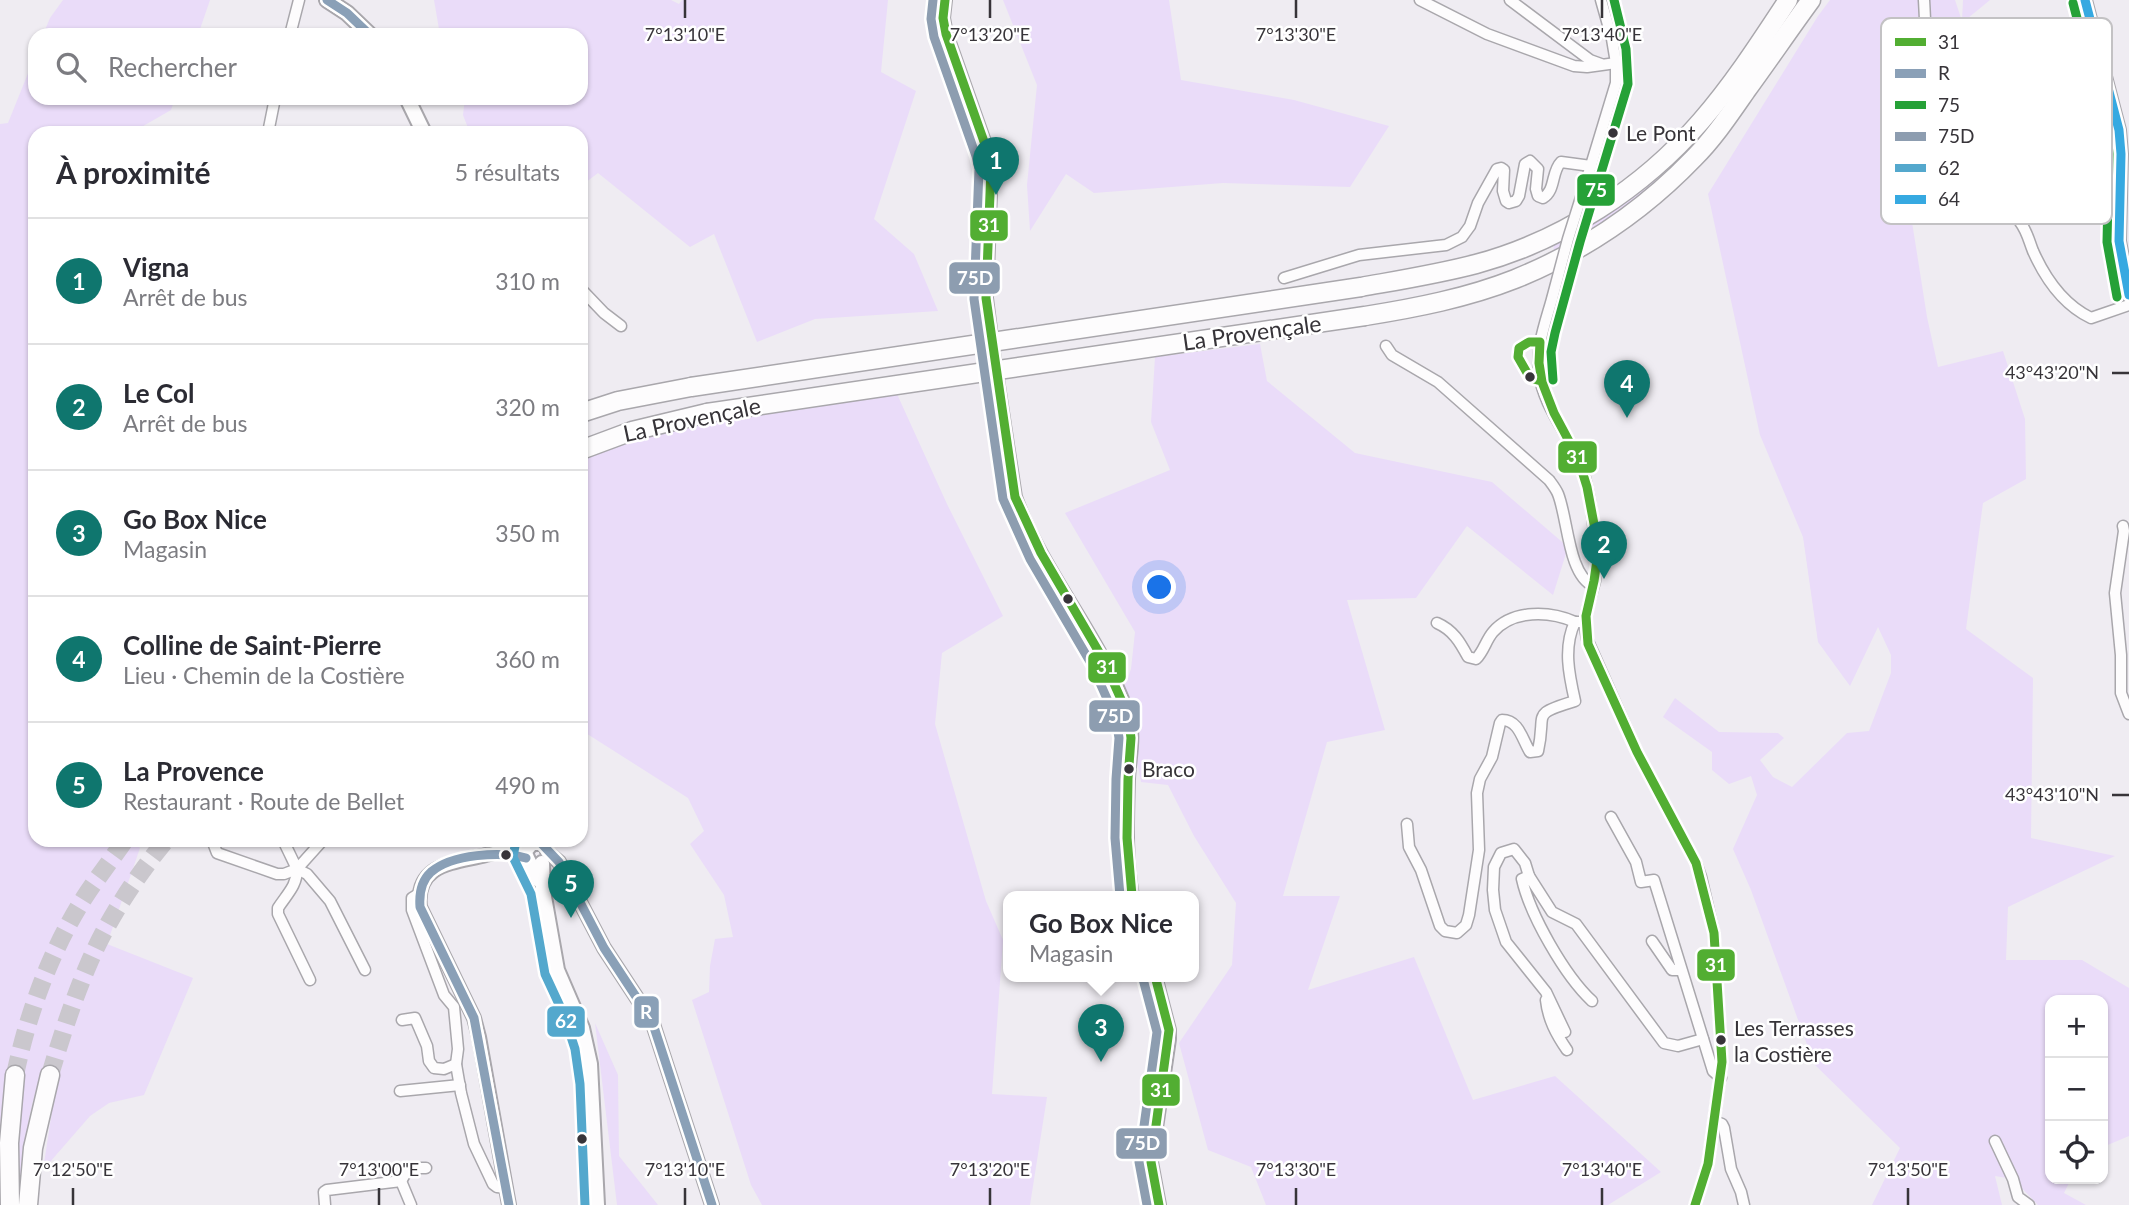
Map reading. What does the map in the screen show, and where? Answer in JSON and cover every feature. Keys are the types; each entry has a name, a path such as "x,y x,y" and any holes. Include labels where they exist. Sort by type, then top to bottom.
{"highway":[{"name":"La Provençale","path":"588,411 618,401 691,387 1361,287 1444,272 1512,252 1558,233 1649,173 1701,122 1788,0"},
{"name":"La Provençale","path":"588,447 632,431 707,413 1365,316 1439,302 1514,279 1614,226 1666,185 1695,157 1719,128 1811,0"},
{"path":"10,1205 9,1143 15,1075"},
{"path":"28,1205 33,1148 50,1076"}],"main road":[{"path":"327,0 347,13 363,28"},
{"path":"410,105 421,126"},
{"path":"532,850 543,891 557,970 587,1046 592,1083 597,1205"}],"street":[{"path":"292,28 299,0"},
{"path":"945,0 943,18 946,34 991,168 986,298 1015,497 1043,556 1092,637 1129,717 1131,734 1127,827 1132,891"},
{"path":"1420,0 1486,34 1574,66 1616,63"},
{"path":"1510,0 1590,60 1602,64"},
{"path":"1407,824 1409,847 1421,870 1440,926 1445,931 1457,933 1466,925 1469,915 1479,850 1477,793 1480,779 1492,757 1500,723 1507,720 1514,723 1530,752 1538,751 1544,714 1548,709 1575,701 1568,659 1571,631 1585,614 1597,568 1593,517 1584,475 1575,452 1546,397 1539,372 1540,342 1568,239 1615,89 1616,63 1601,0"},
{"path":"1924,0 1925,18"},
{"path":"2085,0 2090,18"},
{"path":"2112,103 2119,130 2121,154 2119,241 2129,295"},
{"path":"269,126 274,105"},
{"path":"1284,278 1359,255 1446,245 1462,237 1470,226 1478,203 1497,169 1501,167 1504,170 1503,191 1509,203 1516,201 1519,196 1525,164 1530,162 1538,169 1536,189 1538,196 1543,198 1550,191 1557,165 1561,162 1590,169"},
{"path":"2022,224 2034,253 2052,284 2066,301 2082,314 2091,318 2129,305"},
{"path":"588,296 621,326"},
{"path":"1386,346 1392,355 1438,382 1549,480 1558,493 1577,569 1585,582 1593,586"},
{"path":"2123,526 2115,593 2121,655 2121,693 2129,713"},
{"path":"1437,623 1459,639 1468,657 1476,659 1491,634 1503,623 1541,614 1580,622"},
{"path":"1580,622 1637,752 1696,863 1716,947 1722,1041 1721,1078 1706,1171 1695,1205"},
{"path":"1611,817 1636,862 1641,882 1654,880 1703,1039 1715,1074 1721,1078"},
{"path":"215,847 217,853 277,874 297,869 317,847"},
{"path":"286,847 297,869 297,880 278,908 278,914 310,980"},
{"path":"1565,1032 1546,992 1506,942 1495,910 1493,890 1494,867 1501,853 1514,849 1525,863 1529,876 1552,912 1576,924 1664,1043 1678,1046 1703,1039"},
{"path":"487,855 532,850"},
{"path":"507,1188 497,1187 490,1180 474,1144 456,1064 458,1049 454,1007 443,995 412,910 412,898 419,893 428,876 441,865 487,855 532,850 559,862 604,948 652,1021 712,1205"},
{"path":"297,869 307,874 330,901 365,970"},
{"path":"1529,876 1522,879 1524,891 1546,936 1580,990 1592,1001"},
{"path":"419,893 420,907 477,1027 509,1205"},
{"path":"1652,941 1672,970 1681,970"},
{"path":"1157,982 1169,1030 1151,1162 1159,1205"},
{"path":"1546,992 1548,1017 1567,1050"},
{"path":"402,1020 415,1018 427,1046 429,1061 434,1068 444,1069 456,1064"},
{"path":"400,1091 460,1086"},
{"path":"1714,1121 1722,1124 1724,1128 1731,1169 1744,1205"},
{"path":"1995,1141 2013,1179 2018,1197 2029,1205"},
{"path":"401,1181 409,1168 426,1168"},
{"path":"325,1205 324,1192 327,1190 401,1181"},
{"path":"401,1181 411,1205"}],"shaded area":[{"path":"63,0 210,0 200,28 46,28"},
{"path":"434,0 671,0 679,4 682,0 888,0 881,72 916,91 874,219 914,254 938,311 815,319 757,342 714,234 690,247 598,173 588,181 588,126 467,126 463,115 464,105 588,105 588,28 439,28"},
{"path":"1003,0 1169,0 1181,80 1294,100 1389,126 1350,187 1223,183 1094,193 1066,174 1030,231 1027,185 1037,85"},
{"path":"1830,0 1955,0 1961,18 1881,18 1881,224 1912,224 1938,367 2003,351 2025,419 2026,479 1983,503 1966,629 2033,678 2031,838 2115,856 2008,907 2006,960 2082,960 2129,988 2129,1136 2108,1145 2108,995 2045,995 2045,1184 2068,1184 2064,1193 2086,1205 2038,1205 2013,1179 1995,1176 2002,1205 1872,1205 1900,1148 1814,1064 1751,890 1733,849 1757,795 1751,776 1729,784 1712,770 1712,752 1663,717 1675,698 1719,732 1778,733 1784,738 1760,760 1773,777 1792,787 1847,733 1869,731 1891,673 1891,655 1878,627 1850,686 1818,642 1803,537 1760,435 1708,194"},
{"path":"1963,0 1990,0 1968,18 1962,18"},
{"path":"28,73 28,105 173,105 171,110 143,126 28,126 28,847 139,847 107,944 193,978 144,1095 109,1103 90,1116 43,1170 58,1072 43,1070 29,1119 20,1205 16,1205 15,1157 23,1066 9,1064 0,1128 0,124 8,123"},
{"path":"1725,106 1703,135 1664,176 1611,217 1554,252 1553,241 1681,152"},
{"path":"1260,344 1267,381 1355,453 1492,482 1568,547 1553,595 1467,526 1416,598 1347,600 1385,730 1327,742 1283,896 1340,896 1308,990 1414,957 1473,1100 1555,1076 1661,1172 1608,1205 1266,1205 1251,1167 1208,1150 1179,1043 1232,965 1236,903 1194,836 1168,785 1141,782 1123,690 1131,669 1135,632 1065,513 1170,470 1151,422 1155,357"},
{"path":"897,394 947,504 1003,616 942,653 935,724 986,901 1003,940 992,1094 1047,1097 1030,1205 762,1205 751,1185 692,1000 709,992 715,939 733,937 724,895 690,844 704,831 688,798 588,734 588,458 626,442 709,423"},
{"path":"595,1023 618,1075 619,1156 658,1205 617,1205"}],"waterway":[{"path":"936,0 934,23 982,164 983,201 973,338"},
{"path":"976,352 979,366"},
{"path":"981,379 1006,503 1016,535 1123,725 1114,807 1112,862 1119,891"},
{"path":"1148,1205 1137,1167 1159,1046 1160,1022 1149,982"}],"tunnel":[{"path":"15,1075 26,1029 51,961 84,898 120,847"},
{"path":"50,1075 96,947 123,899 161,847"}],"transit line":[{"name":"R","path":"327,0 347,13 363,28"},
{"name":"75D","path":"933,0 931,19 934,37 979,169 974,299 1003,499 1030,559 1092,665 1116,719 1119,738 1115,838 1120,891"},
{"name":"31","path":"945,0 943,18 946,34 991,168 986,298 1015,497 1041,553 1103,659 1128,715 1131,738 1127,838 1132,891"},
{"name":"75","path":"1553,380 1551,352 1555,333 1628,84 1626,49 1614,0"},
{"name":"64","path":"2085,0 2090,18"},
{"name":"75","path":"2073,3 2077,18"},
{"name":"64","path":"2112,103 2119,130 2121,154 2119,241 2129,295"},
{"name":"75","path":"2107,224 2107,242 2117,297"},
{"name":"31","path":"1541,381 1530,378 1518,357 1519,348 1529,342 1540,342 1542,382 1554,413 1578,458 1587,487 1597,560 1586,616 1588,644 1637,752 1696,863 1714,933 1722,1062 1708,1164 1695,1205"},
{"name":"62","path":"515,847 513,857 531,894 545,974 564,1015 575,1049 580,1084 585,1205"},
{"name":"R","path":"545,847 559,862 604,948 652,1021 712,1205"},
{"name":"R","path":"509,1205 474,1018 420,907 420,897 423,884 431,872 451,861 490,855 526,858"},
{"name":"75D","path":"1144,982 1157,1032 1139,1162 1147,1205"},
{"name":"31","path":"1157,982 1169,1030 1151,1162 1159,1205"}],"place":[{"name":"Le Pont","path":"1613,133"},
{"name":"Vigna","path":"996,195"},
{"name":"Colline de Saint-Pierre","path":"1627,418"},
{"name":"Le Col","path":"1604,579"},
{"name":"Braco","path":"1129,769"},
{"name":"La Provence","path":"571,918"},
{"name":"Les Terrasses la Costière","path":"1721,1040"},
{"name":"Go Box Nice","path":"1101,1062"}]}
